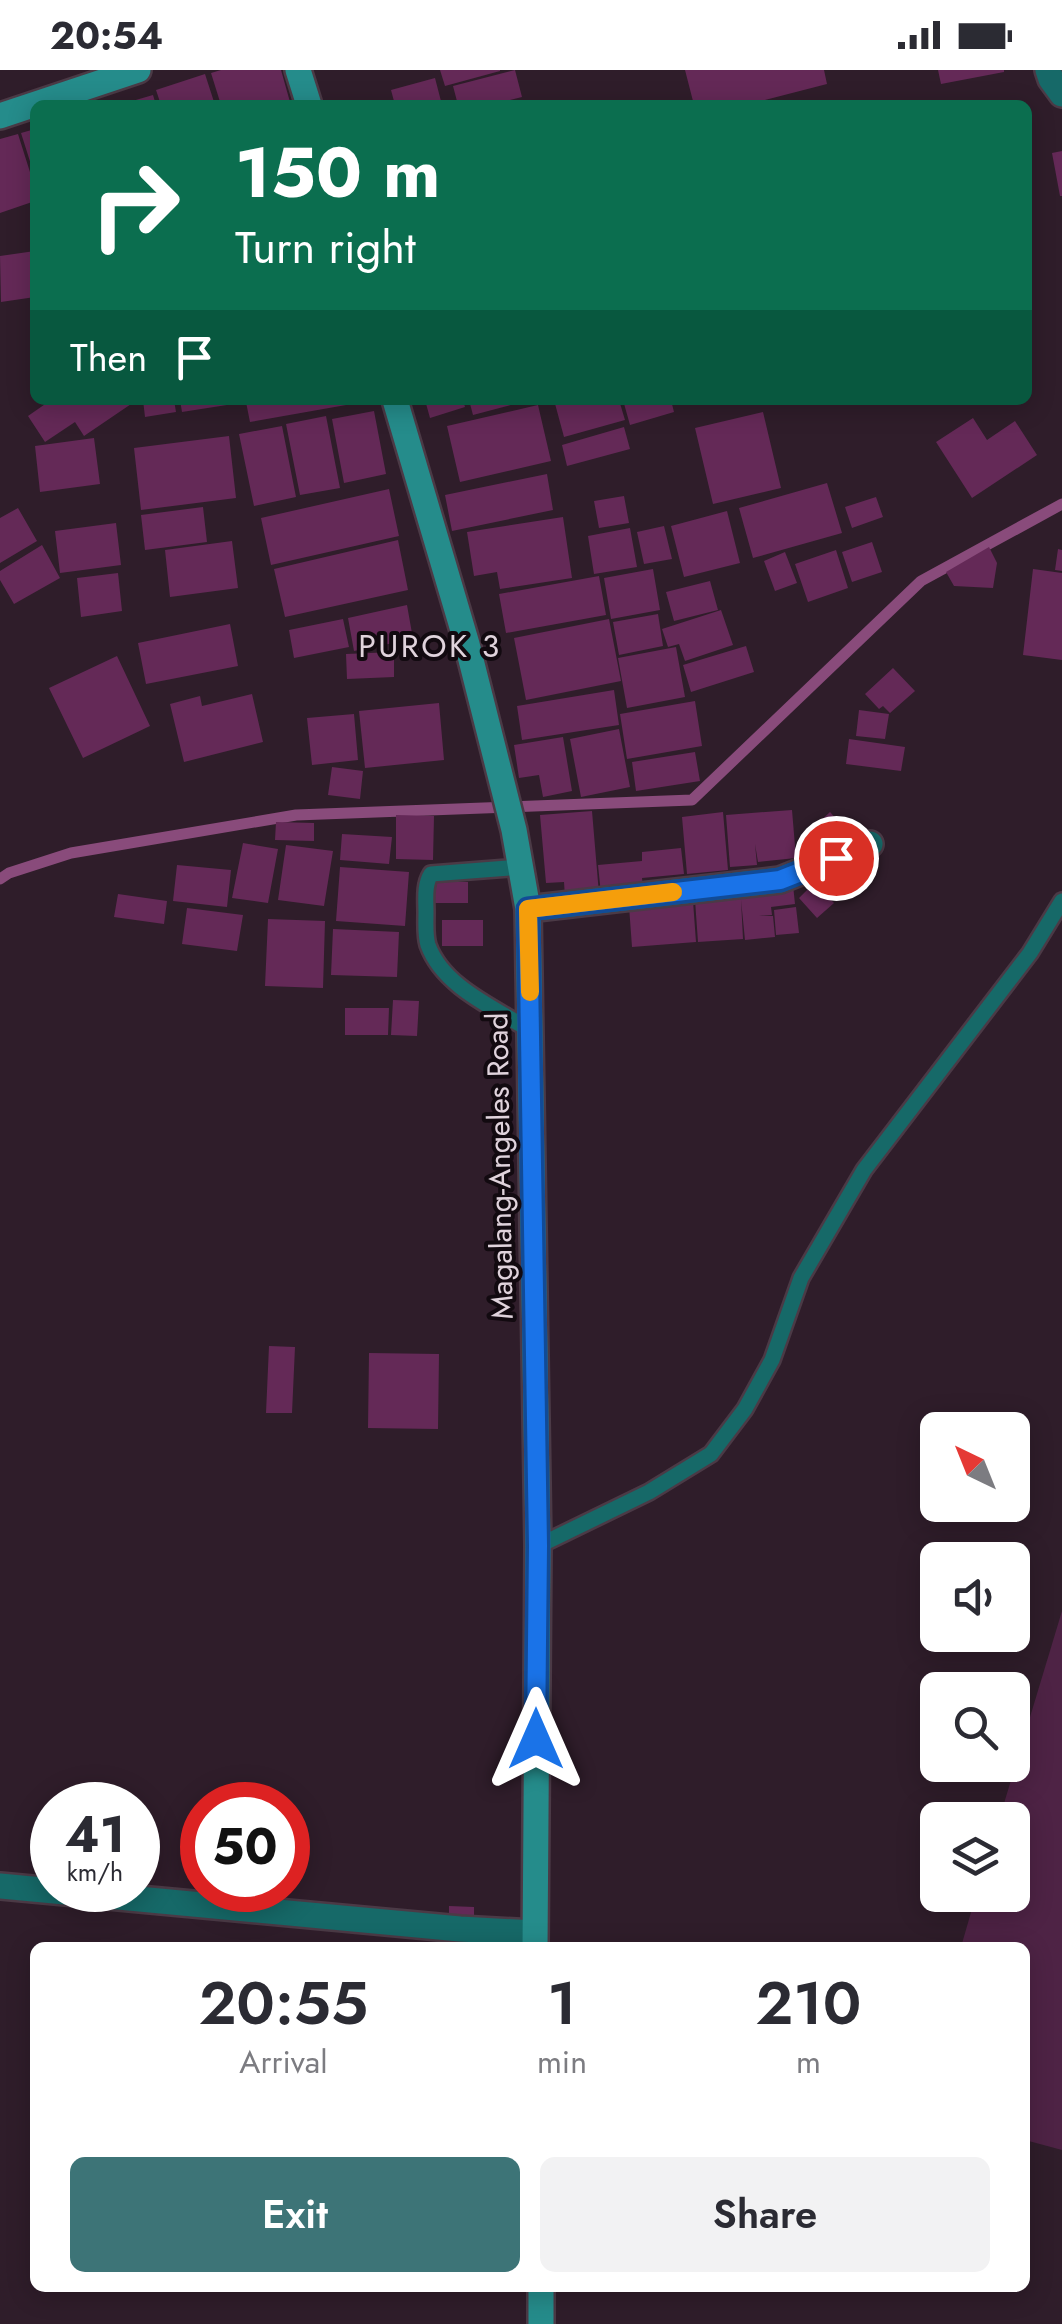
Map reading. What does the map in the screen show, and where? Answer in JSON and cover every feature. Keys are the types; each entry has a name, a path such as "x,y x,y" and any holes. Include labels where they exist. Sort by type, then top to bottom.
{"main road":[{"path":"48,100 138,70"},
{"path":"298,70 307,100"},
{"path":"0,116 30,106"},
{"name":"Magalang-Angeles Road","path":"396,405 467,644 514,830 528,909 538,1546 534,1940"},
{"path":"541,2292 543,2323"}],"street":[{"path":"1048,70 1062,94"},
{"path":"528,909 780,880 870,844"},
{"path":"0,1886 460,1929 534,1940"}],"lane":[{"path":"520,866 431,874 427,881 426,927 434,956 454,983 531,1030"},
{"path":"538,1546 649,1492 712,1454 772,1360 801,1278 864,1170 1030,952 1062,901"}],"shaded area":[{"path":"1062,1611 1062,2150 1030,2141 1030,1942 962,1942 971,1912 1030,1912 1030,1802 1004,1802 1010,1782 1030,1782 1030,1717"}],"building":[{"path":"281,70 289,100 219,100 211,73"},
{"path":"440,70 500,70 500,71 445,86"},
{"path":"515,70 522,97 457,100 453,86"},
{"path":"685,70 824,70 827,84 765,100 693,100"},
{"path":"938,70 1004,70 1004,72 941,84"},
{"path":"205,74 213,100 159,100 156,90"},
{"path":"435,78 441,100 394,100 391,90"},
{"path":"30,130 30,161 21,133"},
{"path":"18,134 30,172 30,203 0,213 0,139"},
{"path":"1062,151 1062,196 1060,196 1052,153"},
{"path":"30,252 30,298 1,302 0,256"},
{"path":"44,405 130,405 84,436 75,422 45,442 28,416"},
{"path":"144,405 175,405 176,412 145,417"},
{"path":"181,405 227,405 182,412"},
{"path":"247,405 346,405 250,422"},
{"path":"426,405 464,405 465,407 430,418"},
{"path":"470,405 510,405 473,415"},
{"path":"538,405 551,461 460,482 447,426"},
{"path":"555,405 620,405 625,420 564,437"},
{"path":"624,405 672,405 674,412 630,425"},
{"path":"374,411 386,474 344,483 332,419"},
{"path":"763,412 781,488 713,504 695,428"},
{"path":"326,416 340,488 300,495 286,424"},
{"path":"973,418 987,440 1015,421 1037,455 972,498 936,442"},
{"path":"282,426 296,497 254,506 239,434"},
{"path":"624,427 630,449 567,466 562,445"},
{"path":"229,436 236,498 141,510 134,448"},
{"path":"94,438 100,484 40,492 35,446"},
{"path":"547,474 553,510 452,531 445,495"},
{"path":"827,483 842,533 753,558 739,508"},
{"path":"389,489 399,536 271,565 261,518"},
{"path":"624,496 629,523 599,528 594,501"},
{"path":"876,497 883,517 852,528 845,507"},
{"path":"203,507 207,542 145,550 141,515"},
{"path":"18,508 37,541 0,563 0,518"},
{"path":"727,511 740,563 684,577 671,526"},
{"path":"563,517 572,578 500,589 497,572 474,576 467,532"},
{"path":"116,523 121,565 60,573 55,531"},
{"path":"664,526 672,559 644,564 637,532"},
{"path":"630,528 637,567 594,574 588,536"},
{"path":"398,540 408,590 285,617 274,569"},
{"path":"232,541 238,588 170,597 165,550"},
{"path":"872,542 882,572 852,582 842,552"},
{"path":"42,545 60,578 14,604 0,580 0,571"},
{"path":"989,547 997,563 993,588 954,586 946,572"},
{"path":"1058,549 1062,550 1062,571 1055,570"},
{"path":"836,550 848,588 808,602 795,564"},
{"path":"785,552 797,583 775,591 764,561"},
{"path":"653,569 660,610 611,619 604,578"},
{"path":"1033,569 1062,573 1062,660 1023,655"},
{"path":"118,573 122,611 81,617 77,578"},
{"path":"599,576 606,615 506,633 499,594"},
{"path":"710,581 718,610 674,621 666,592"},
{"path":"407,605 413,639 354,651 348,618"},
{"path":"721,610 733,645 685,661 679,644 668,647 662,629"},
{"path":"658,614 663,646 619,655 613,622"},
{"path":"343,619 349,647 294,658 289,630"},
{"path":"609,619 621,681 526,700 514,638"},
{"path":"230,624 238,666 146,684 138,643"},
{"path":"746,646 754,672 691,692 683,665"},
{"path":"676,647 685,697 627,708 618,658"},
{"path":"394,652 394,677 347,679 346,654"},
{"path":"117,656 150,726 83,758 49,688"},
{"path":"893,668 915,691 890,713 883,706 879,709 865,694"},
{"path":"614,690 619,725 522,740 517,706"},
{"path":"252,694 263,742 184,762 170,704 200,696 202,706"},
{"path":"695,701 702,746 627,759 620,714"},
{"path":"439,703 444,760 365,768 359,711"},
{"path":"859,710 889,714 885,739 856,736"},
{"path":"354,714 358,760 312,765 307,718"},
{"path":"619,729 630,787 581,797 570,739"},
{"path":"563,737 572,791 543,797 539,775 519,778 514,745"},
{"path":"849,739 905,747 901,771 846,764"},
{"path":"695,752 700,781 636,791 632,762"},
{"path":"332,767 363,771 360,799 328,795"},
{"path":"792,810 796,858 758,862 755,844 757,865 730,867 726,815"},
{"path":"592,811 599,894 565,897 564,882 546,883 540,815"},
{"path":"723,812 728,870 687,874 682,817"},
{"path":"830,812 848,832 831,848 813,828"},
{"path":"396,815 434,816 433,860 396,859"},
{"path":"276,822 314,823 314,841 275,840"},
{"path":"342,834 392,837 389,864 340,860"},
{"path":"243,843 278,849 268,903 232,898"},
{"path":"286,845 333,851 324,906 278,900"},
{"path":"681,848 684,874 642,878 643,888 601,894 598,865 642,861 642,852"},
{"path":"842,862 855,876 831,898 816,882 829,868"},
{"path":"177,865 231,870 227,907 173,901"},
{"path":"340,867 409,872 405,926 336,921"},
{"path":"431,881 468,882 468,903 431,903"},
{"path":"814,883 834,903 817,918 799,898"},
{"path":"793,885 795,904 771,907 772,915 759,916 773,916 775,937 745,940 741,900 743,939 698,942 695,900"},
{"path":"118,894 167,901 164,924 114,917"},
{"path":"693,901 696,942 632,947 629,906"},
{"path":"796,907 799,933 776,935 774,910"},
{"path":"187,908 243,915 237,951 182,944"},
{"path":"268,919 325,921 323,988 265,986"},
{"path":"442,920 483,920 483,946 442,946"},
{"path":"333,929 399,932 397,977 331,975"},
{"path":"393,1000 419,1001 417,1036 391,1035"},
{"path":"345,1008 389,1008 388,1035 345,1035"},
{"path":"269,1346 295,1347 292,1413 266,1413"},
{"path":"369,1353 439,1354 438,1429 368,1428"},
{"path":"449,1906 474,1907 474,1917 449,1915"}],"waterway":[{"path":"0,879 71,853 296,815 692,800 921,581 1062,504"}],"slow traffic":[{"path":"530,992 528,909 673,892"}],"district":[{"name":"PUROK 3","path":"430,646"}],"route":[{"path":"536,1739 538,1546 528,909 780,880 836,858"}]}
